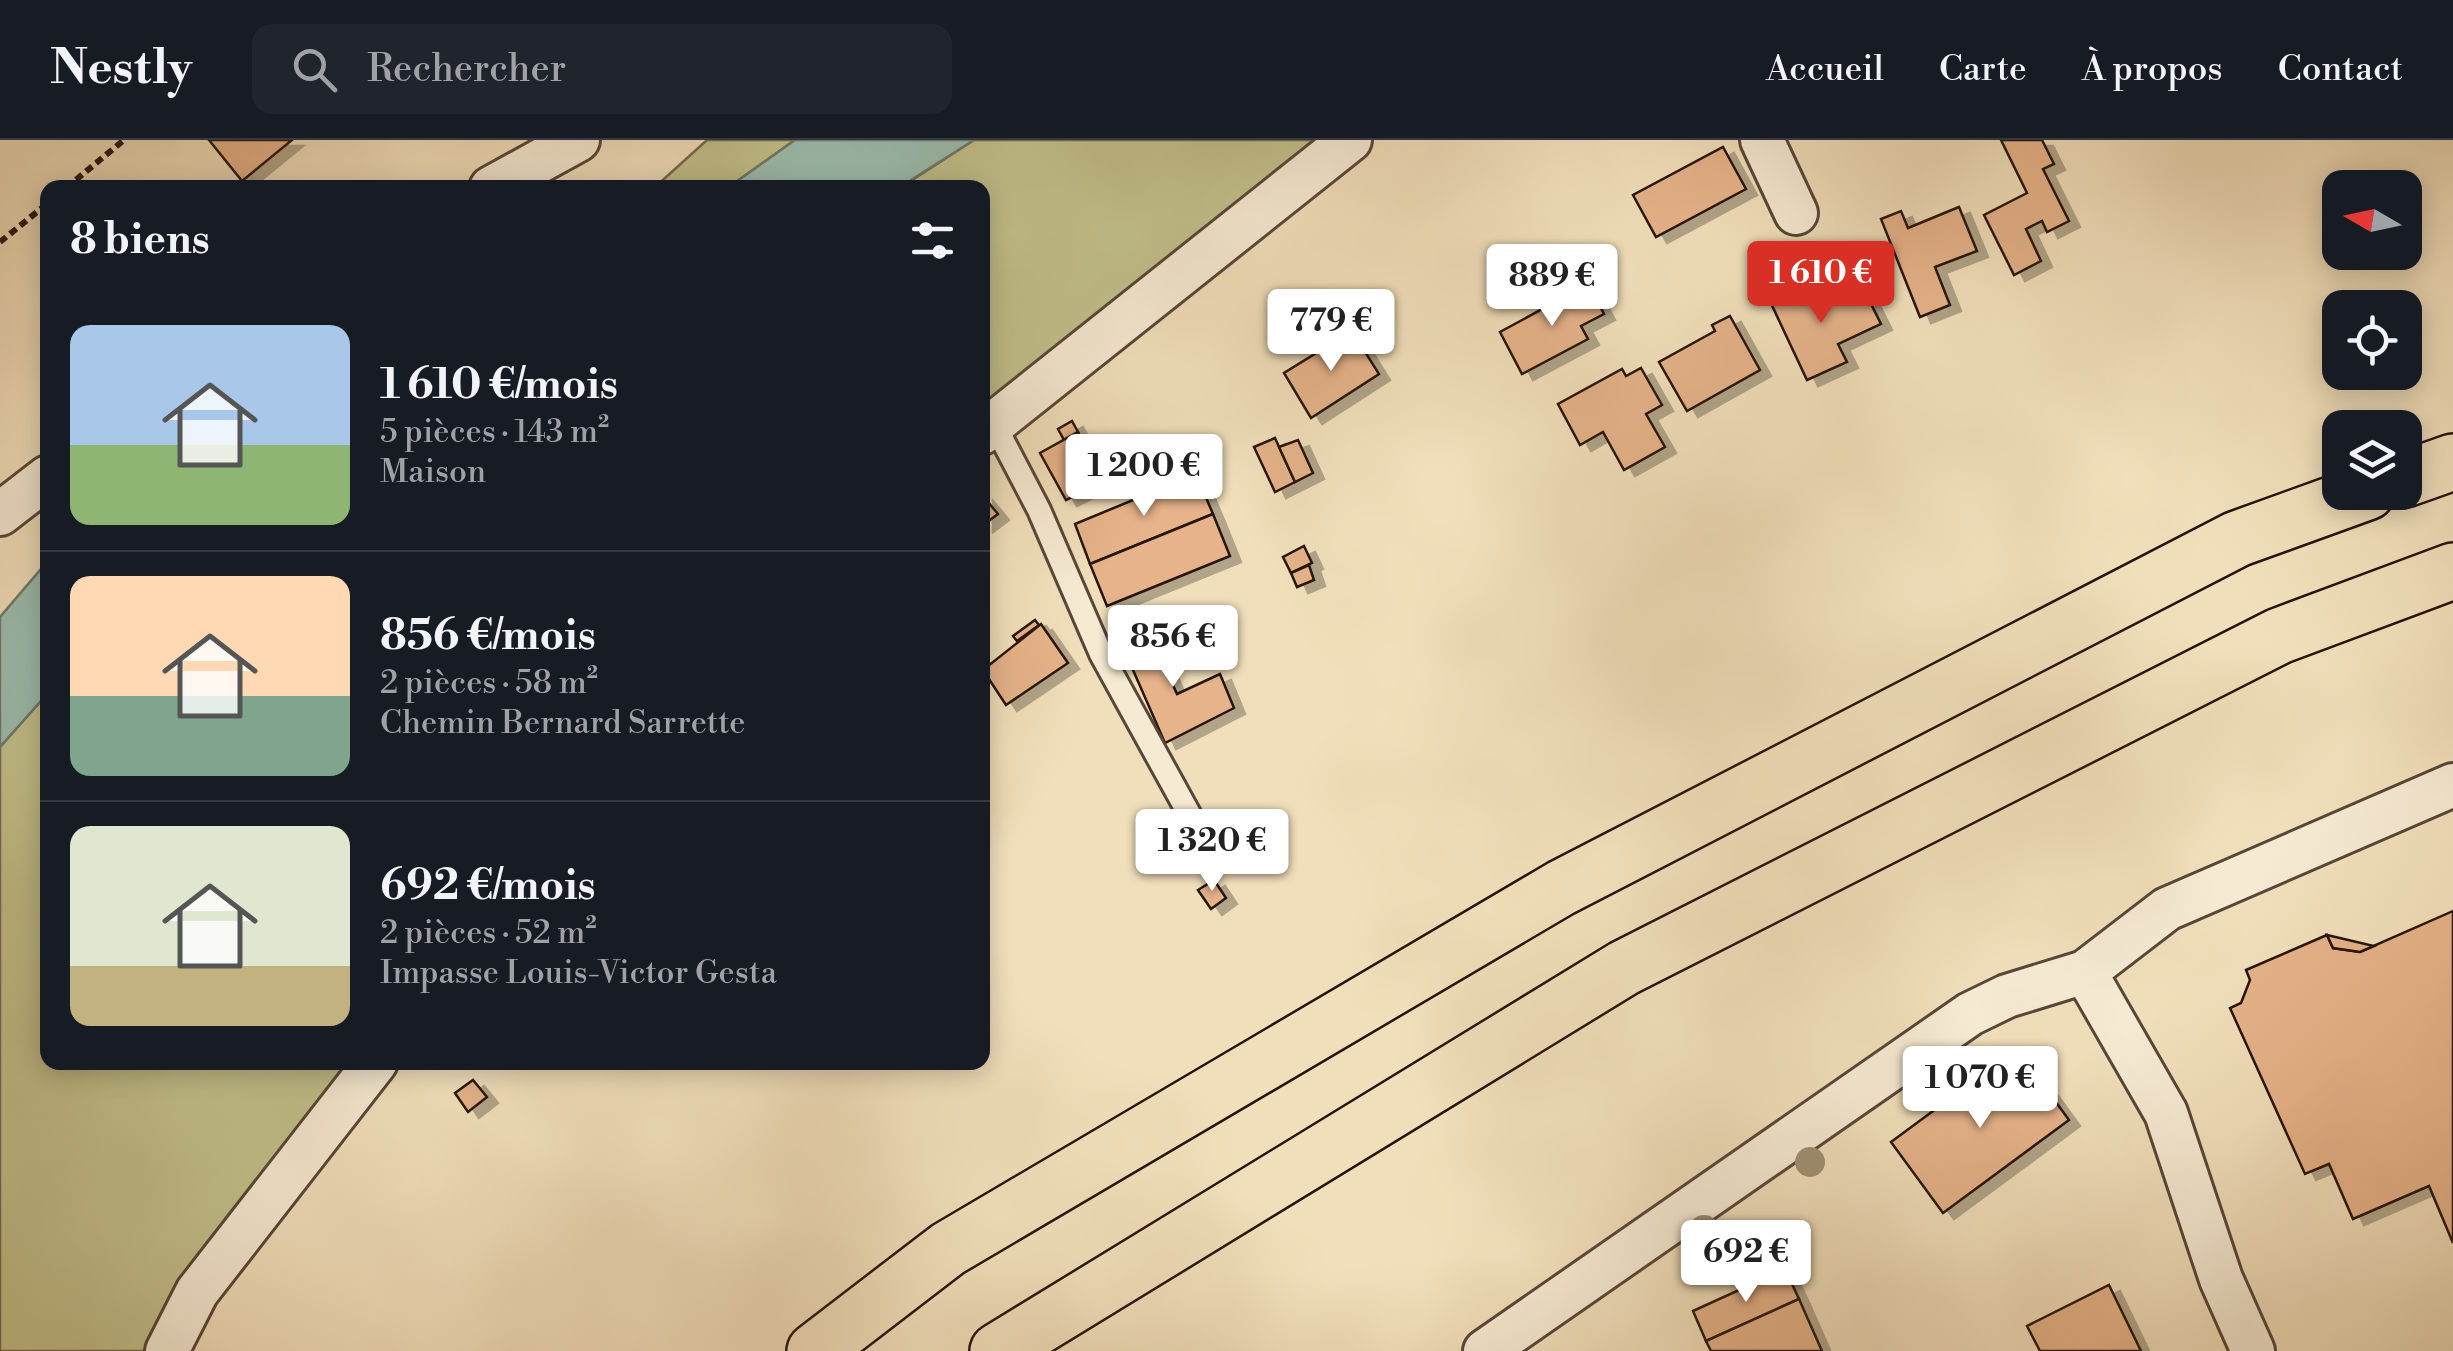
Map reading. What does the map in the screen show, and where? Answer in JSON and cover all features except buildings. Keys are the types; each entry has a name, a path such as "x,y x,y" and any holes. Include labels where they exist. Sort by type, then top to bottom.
{"highway":[{"path":"2422,473 2453,462"},
{"path":"815,1351 948,1249 1561,888 2237,539 2322,509"},
{"path":"998,1351 1624,968 2280,636 2453,570"}],"street":[{"path":"506,180 578,140"},
{"path":"990,426 1350,140"},
{"path":"1762,140 1796,213"},
{"path":"0,514 40,483"},
{"path":"1485,1351 1970,1014 2007,996 2085,972 2167,909 2453,785"},
{"path":"2085,972 2166,1114 2220,1279 2253,1351"},
{"path":"168,1351 197,1292 370,1070"}],"lane":[{"path":"990,431 1039,510 1101,654 1204,841"}],"path":[{"path":"76,180 124,140"},
{"path":"0,242 40,210"}],"shaded area":[{"path":"707,140 795,140 739,180 663,180"},
{"path":"795,140 974,140 911,180 739,180"},
{"path":"974,140 1323,140 990,410 990,180 912,180"},
{"path":"40,570 40,702 0,747 0,617"},
{"path":"40,702 40,1070 343,1070 223,1229 150,1351 0,1351 0,747"}]}
